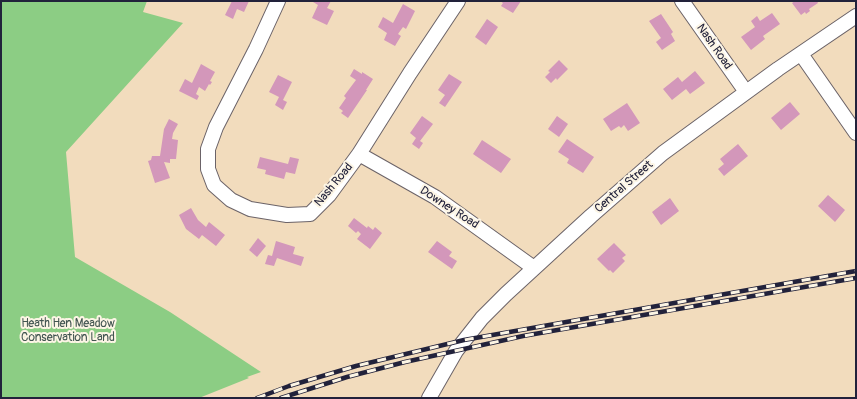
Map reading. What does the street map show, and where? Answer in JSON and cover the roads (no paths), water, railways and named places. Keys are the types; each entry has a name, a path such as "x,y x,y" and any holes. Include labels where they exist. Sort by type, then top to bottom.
{"street":[{"name":"Nash Road","path":"278,1 256,49 216,127 208,149 208,169 214,185 231,200 250,209 287,215 310,214 329,195 359,154 458,1"},
{"name":"Nash Road","path":"682,1 746,92"},
{"name":"Central Street","path":"429,398 464,340 482,318 534,268 663,153 746,92 856,16"},
{"path":"801,54 856,133"},
{"name":"Downey Road","path":"359,154 435,197 534,268"}],"railway":[{"path":"257,398 289,386 356,366 464,340 856,271"},
{"path":"281,398 347,377 405,362 523,336 856,278"}],"park label":[{"name":"Heath Hen Meadow Conservation Land","path":"68,331"}]}
